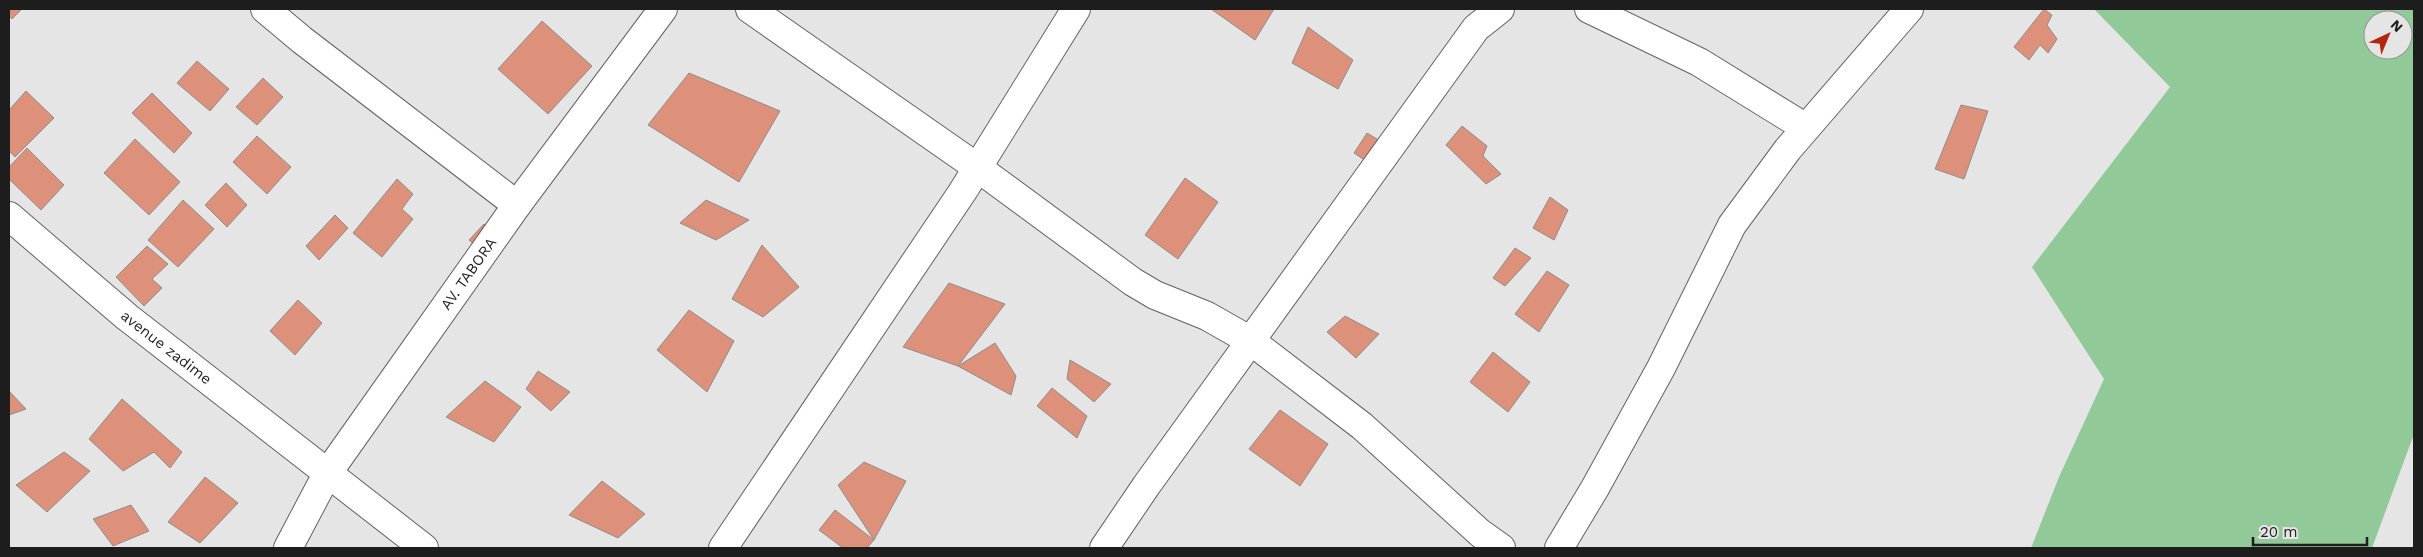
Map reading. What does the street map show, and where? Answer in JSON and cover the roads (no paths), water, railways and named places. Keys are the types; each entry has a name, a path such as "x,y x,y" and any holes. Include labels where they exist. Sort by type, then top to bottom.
{"street":[{"path":"265,9 302,40 517,205"},
{"name":"AV. TABORA","path":"288,548 327,474 517,205 663,9"},
{"path":"750,9 978,168 1133,282 1155,294 1207,316 1251,341 1362,426 1480,533 1501,548"},
{"path":"723,548 978,168 1076,9"},
{"path":"1104,548 1146,486 1476,28 1500,9"},
{"path":"1589,9 1699,62 1806,128"},
{"path":"1559,548 1596,488 1661,368 1732,225 1788,149 1909,9"},
{"name":"avenue zadime","path":"9,216 127,318 424,548"}]}
